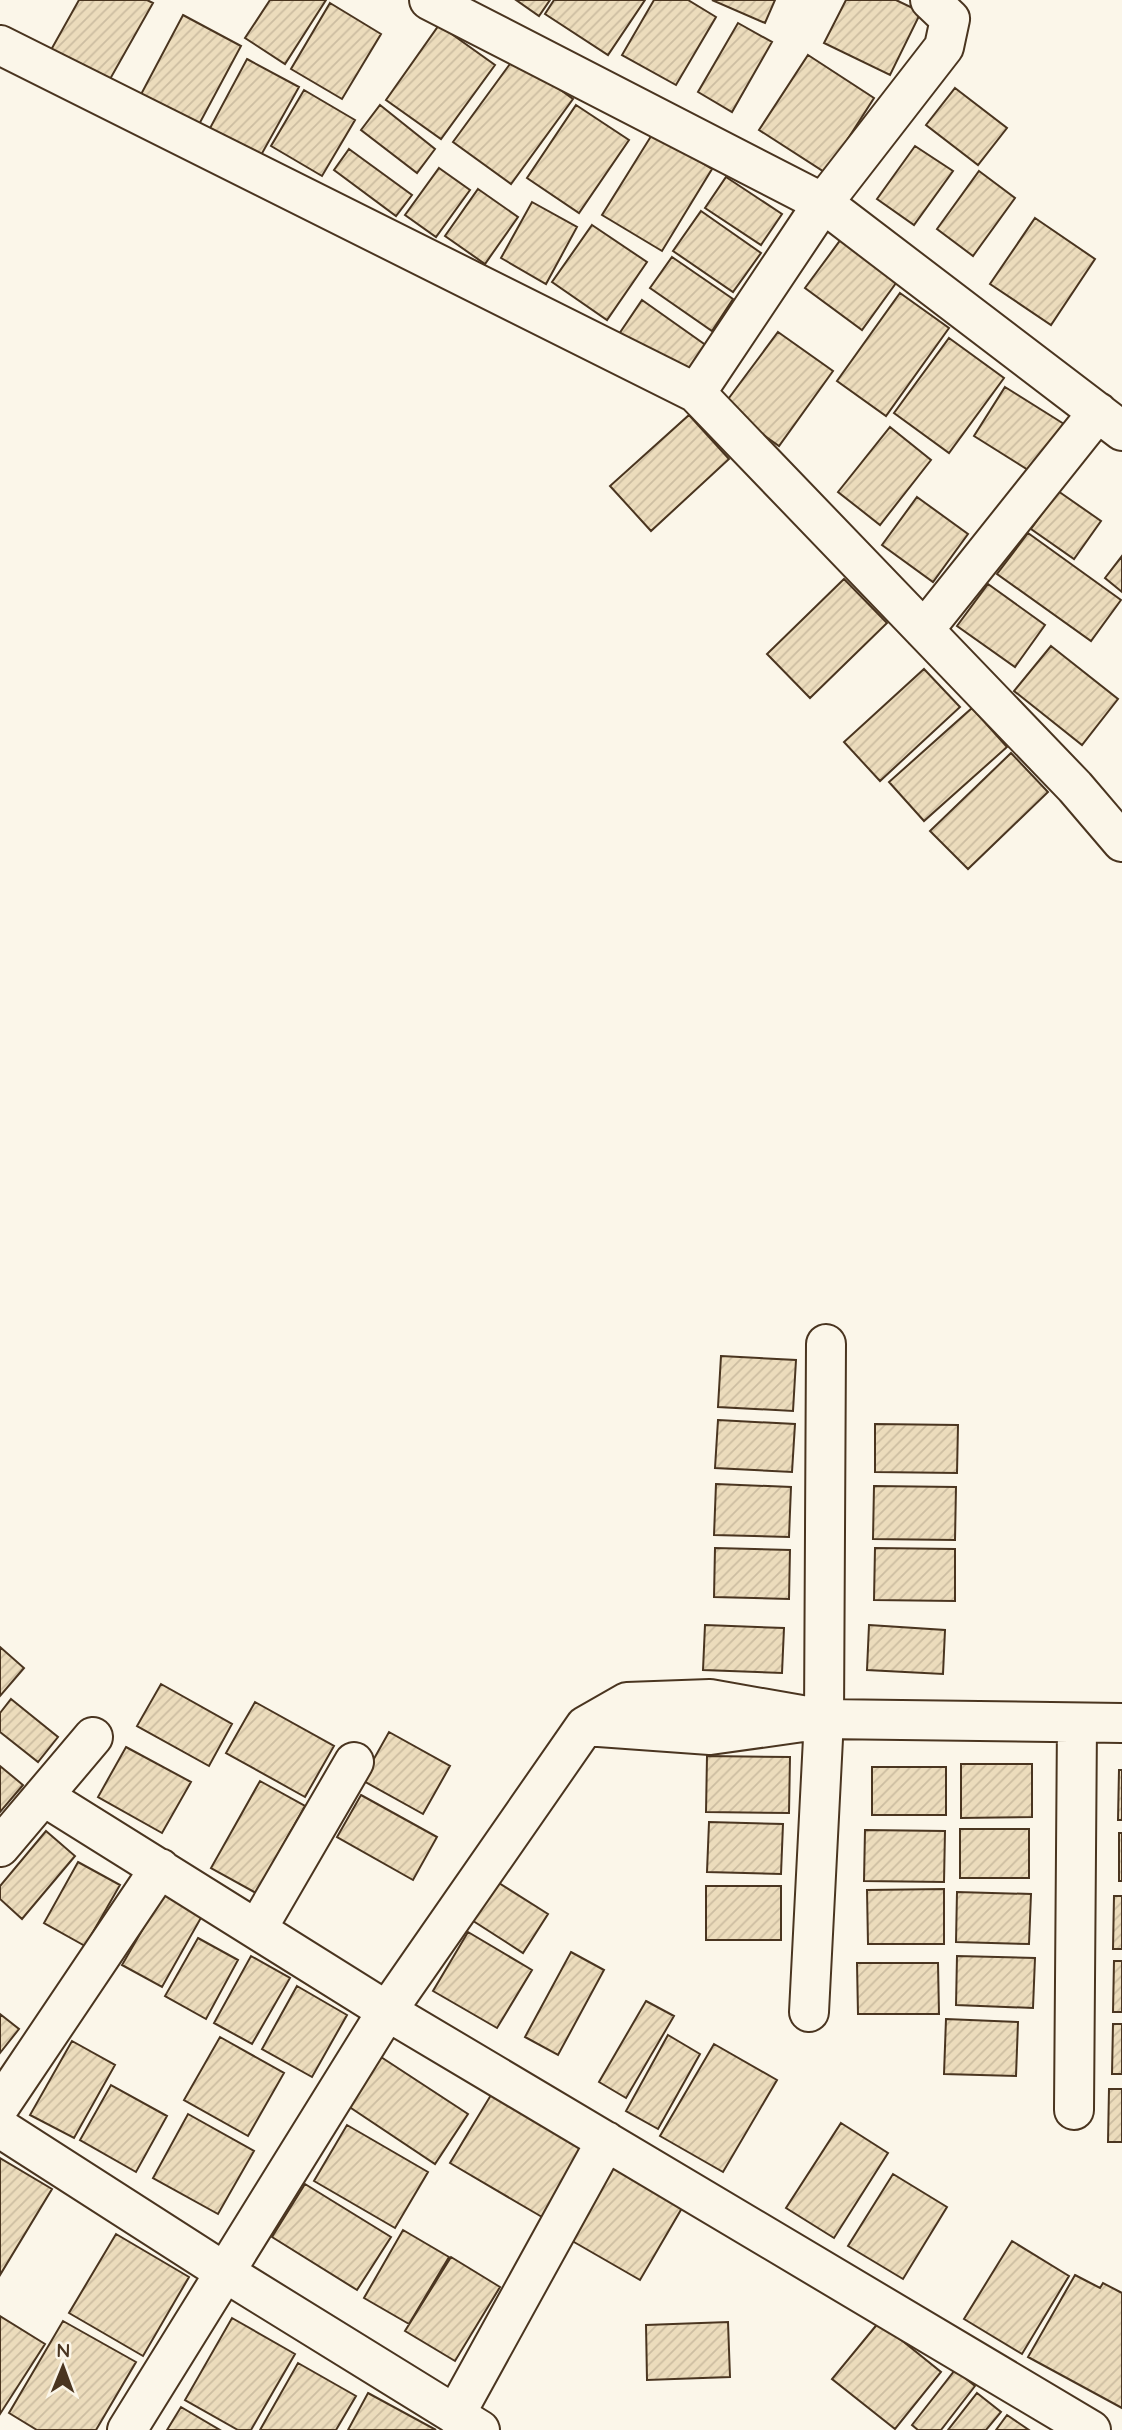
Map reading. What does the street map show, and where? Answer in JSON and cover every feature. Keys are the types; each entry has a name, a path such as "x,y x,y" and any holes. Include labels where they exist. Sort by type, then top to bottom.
{"street":[{"path":"429,0 823,203 1110,421 924,630"},
{"path":"696,393 823,203 944,47 950,19 930,0"},
{"path":"0,45 696,393 1075,787 1122,842"},
{"path":"808,2012 824,1719 826,1344"},
{"path":"127,2430 387,2011 584,1726 710,1735 824,1719 1122,1723"},
{"path":"1074,2110 1077,1723"},
{"path":"0,1847 93,1737"},
{"path":"257,1929 354,1762"},
{"path":"43,1796 387,2011 1091,2430"},
{"path":"0,2106 160,1868"},
{"path":"0,2128 226,2273 467,2422 606,2141"}],"building":[{"path":"79,0 147,0 153,3 105,88 47,57"},
{"path":"270,0 326,0 285,64 245,38"},
{"path":"516,0 550,0 539,16"},
{"path":"554,0 645,0 608,55 545,14"},
{"path":"654,0 688,0 716,17 676,85 622,55"},
{"path":"712,0 775,0 765,23"},
{"path":"846,0 896,0 921,12 890,75 824,43"},
{"path":"330,3 381,34 342,99 291,69"},
{"path":"183,15 241,46 196,130 138,100"},
{"path":"738,23 772,42 732,112 698,92"},
{"path":"439,25 495,65 441,139 386,100"},
{"path":"808,55 874,98 826,173 759,130"},
{"path":"515,57 573,99 511,184 453,142"},
{"path":"247,59 299,87 260,157 209,130"},
{"path":"955,88 1007,128 978,165 926,125"},
{"path":"304,90 355,120 322,176 271,146"},
{"path":"380,105 435,149 417,173 361,130"},
{"path":"576,105 629,140 579,213 527,178"},
{"path":"653,133 712,169 662,251 602,215"},
{"path":"915,146 953,171 914,225 877,199"},
{"path":"349,149 412,195 396,216 334,170"},
{"path":"439,168 470,190 436,237 405,215"},
{"path":"979,171 1015,198 973,256 937,229"},
{"path":"726,177 782,214 761,245 705,208"},
{"path":"478,189 518,217 485,264 445,236"},
{"path":"532,202 577,227 546,284 501,258"},
{"path":"701,211 761,253 733,292 673,251"},
{"path":"1035,218 1095,259 1051,325 990,284"},
{"path":"592,225 647,262 607,320 552,282"},
{"path":"847,231 904,272 862,330 805,288"},
{"path":"672,257 733,299 712,331 650,288"},
{"path":"900,293 949,328 886,416 837,381"},
{"path":"642,300 707,346 684,379 619,334"},
{"path":"778,332 833,371 779,446 723,406"},
{"path":"949,338 1004,378 949,453 894,413"},
{"path":"1005,387 1064,424 1033,473 974,436"},
{"path":"689,415 729,459 651,531 610,486"},
{"path":"890,427 931,460 880,525 838,492"},
{"path":"1058,491 1101,521 1074,559 1031,529"},
{"path":"917,497 968,534 933,582 882,545"},
{"path":"1028,533 1121,600 1091,641 997,574"},
{"path":"1122,556 1122,592 1105,578"},
{"path":"844,579 887,623 810,698 767,654"},
{"path":"988,584 1045,625 1015,667 957,626"},
{"path":"1051,646 1118,699 1082,745 1014,691"},
{"path":"924,669 960,707 880,781 844,742"},
{"path":"972,708 1007,747 924,821 889,782"},
{"path":"1011,753 1048,792 968,869 930,831"},
{"path":"721,1356 796,1360 793,1411 718,1407"},
{"path":"718,1420 795,1424 792,1472 715,1468"},
{"path":"875,1424 958,1425 957,1473 875,1472"},
{"path":"716,1484 791,1487 789,1537 714,1535"},
{"path":"874,1486 956,1487 955,1540 873,1539"},
{"path":"715,1548 790,1550 789,1599 714,1597"},
{"path":"875,1548 955,1549 955,1601 874,1600"},
{"path":"705,1625 784,1628 782,1673 703,1670"},
{"path":"869,1625 945,1630 943,1674 867,1670"},
{"path":"0,1647 24,1668 0,1696"},
{"path":"161,1684 232,1724 209,1766 137,1726"},
{"path":"11,1699 58,1737 38,1762 0,1732 0,1713"},
{"path":"255,1702 334,1746 305,1797 226,1753"},
{"path":"389,1732 450,1766 423,1814 362,1780"},
{"path":"126,1747 191,1782 162,1833 98,1797"},
{"path":"707,1756 790,1757 789,1813 706,1812"},
{"path":"961,1764 1032,1764 1032,1817 961,1818"},
{"path":"0,1766 23,1785 0,1812"},
{"path":"872,1767 946,1767 946,1815 872,1815"},
{"path":"1119,1770 1122,1770 1122,1820 1118,1820"},
{"path":"260,1781 305,1806 256,1893 211,1868"},
{"path":"361,1795 437,1837 413,1880 337,1837"},
{"path":"709,1822 783,1824 781,1874 707,1872"},
{"path":"960,1829 1029,1829 1029,1878 960,1878"},
{"path":"865,1830 945,1831 944,1882 864,1881"},
{"path":"46,1831 75,1856 22,1919 0,1899 0,1886"},
{"path":"1119,1833 1122,1833 1122,1881 1119,1881"},
{"path":"78,1862 120,1885 85,1946 44,1923"},
{"path":"491,1878 548,1914 523,1953 467,1917"},
{"path":"706,1886 781,1886 781,1940 706,1940"},
{"path":"944,1889 944,1944 868,1944 867,1890"},
{"path":"957,1892 1031,1894 1029,1944 956,1942"},
{"path":"163,1894 202,1916 162,1987 122,1965"},
{"path":"1114,1896 1122,1896 1122,1949 1113,1949"},
{"path":"468,1932 532,1970 497,2028 433,1991"},
{"path":"198,1938 238,1960 206,2019 165,1996"},
{"path":"571,1952 604,1970 558,2055 525,2037"},
{"path":"251,1956 290,1978 252,2044 214,2023"},
{"path":"957,1956 1035,1958 1033,2008 956,2005"},
{"path":"1114,1961 1122,1961 1122,2012 1113,2012"},
{"path":"857,1963 938,1963 939,2014 858,2014"},
{"path":"297,1986 347,2015 312,2077 262,2049"},
{"path":"646,2001 674,2016 626,2098 599,2082"},
{"path":"0,2014 19,2029 0,2053"},
{"path":"946,2019 1018,2022 1016,2076 944,2074"},
{"path":"1113,2024 1122,2024 1122,2074 1112,2074"},
{"path":"668,2035 700,2054 658,2129 626,2111"},
{"path":"220,2037 284,2073 248,2136 184,2100"},
{"path":"72,2041 115,2065 74,2138 30,2115"},
{"path":"714,2044 777,2080 723,2172 660,2136"},
{"path":"381,2057 468,2114 435,2164 348,2106"},
{"path":"111,2085 167,2116 136,2172 80,2140"},
{"path":"1109,2089 1122,2089 1122,2142 1108,2142"},
{"path":"494,2090 586,2144 542,2217 450,2163"},
{"path":"188,2114 254,2151 218,2214 153,2178"},
{"path":"841,2123 888,2153 834,2238 786,2208"},
{"path":"347,2125 428,2172 395,2228 314,2181"},
{"path":"0,2158 52,2189 0,2275"},
{"path":"609,2166 682,2208 640,2280 567,2238"},
{"path":"893,2174 947,2207 903,2279 848,2246"},
{"path":"305,2184 391,2237 357,2290 272,2237"},
{"path":"403,2230 449,2257 409,2324 364,2298"},
{"path":"116,2234 189,2277 143,2356 69,2313"},
{"path":"1012,2241 1069,2276 1022,2354 964,2319"},
{"path":"451,2257 500,2287 455,2361 405,2331"},
{"path":"1075,2275 1100,2288 1103,2283 1122,2293 1122,2408 1028,2357"},
{"path":"0,2316 45,2344 0,2414"},
{"path":"232,2318 295,2354 251,2430 238,2430 185,2400"},
{"path":"63,2321 136,2362 96,2430 37,2430 9,2413"},
{"path":"728,2322 730,2377 647,2380 646,2325"},
{"path":"879,2322 941,2372 895,2429 832,2379"},
{"path":"298,2363 356,2396 336,2430 260,2430"},
{"path":"955,2370 975,2386 941,2430 918,2430 912,2425"},
{"path":"368,2393 436,2430 348,2430"},
{"path":"977,2393 1001,2412 986,2430 948,2430"},
{"path":"181,2407 220,2430 167,2430"},
{"path":"1007,2415 1029,2430 996,2430"}]}
